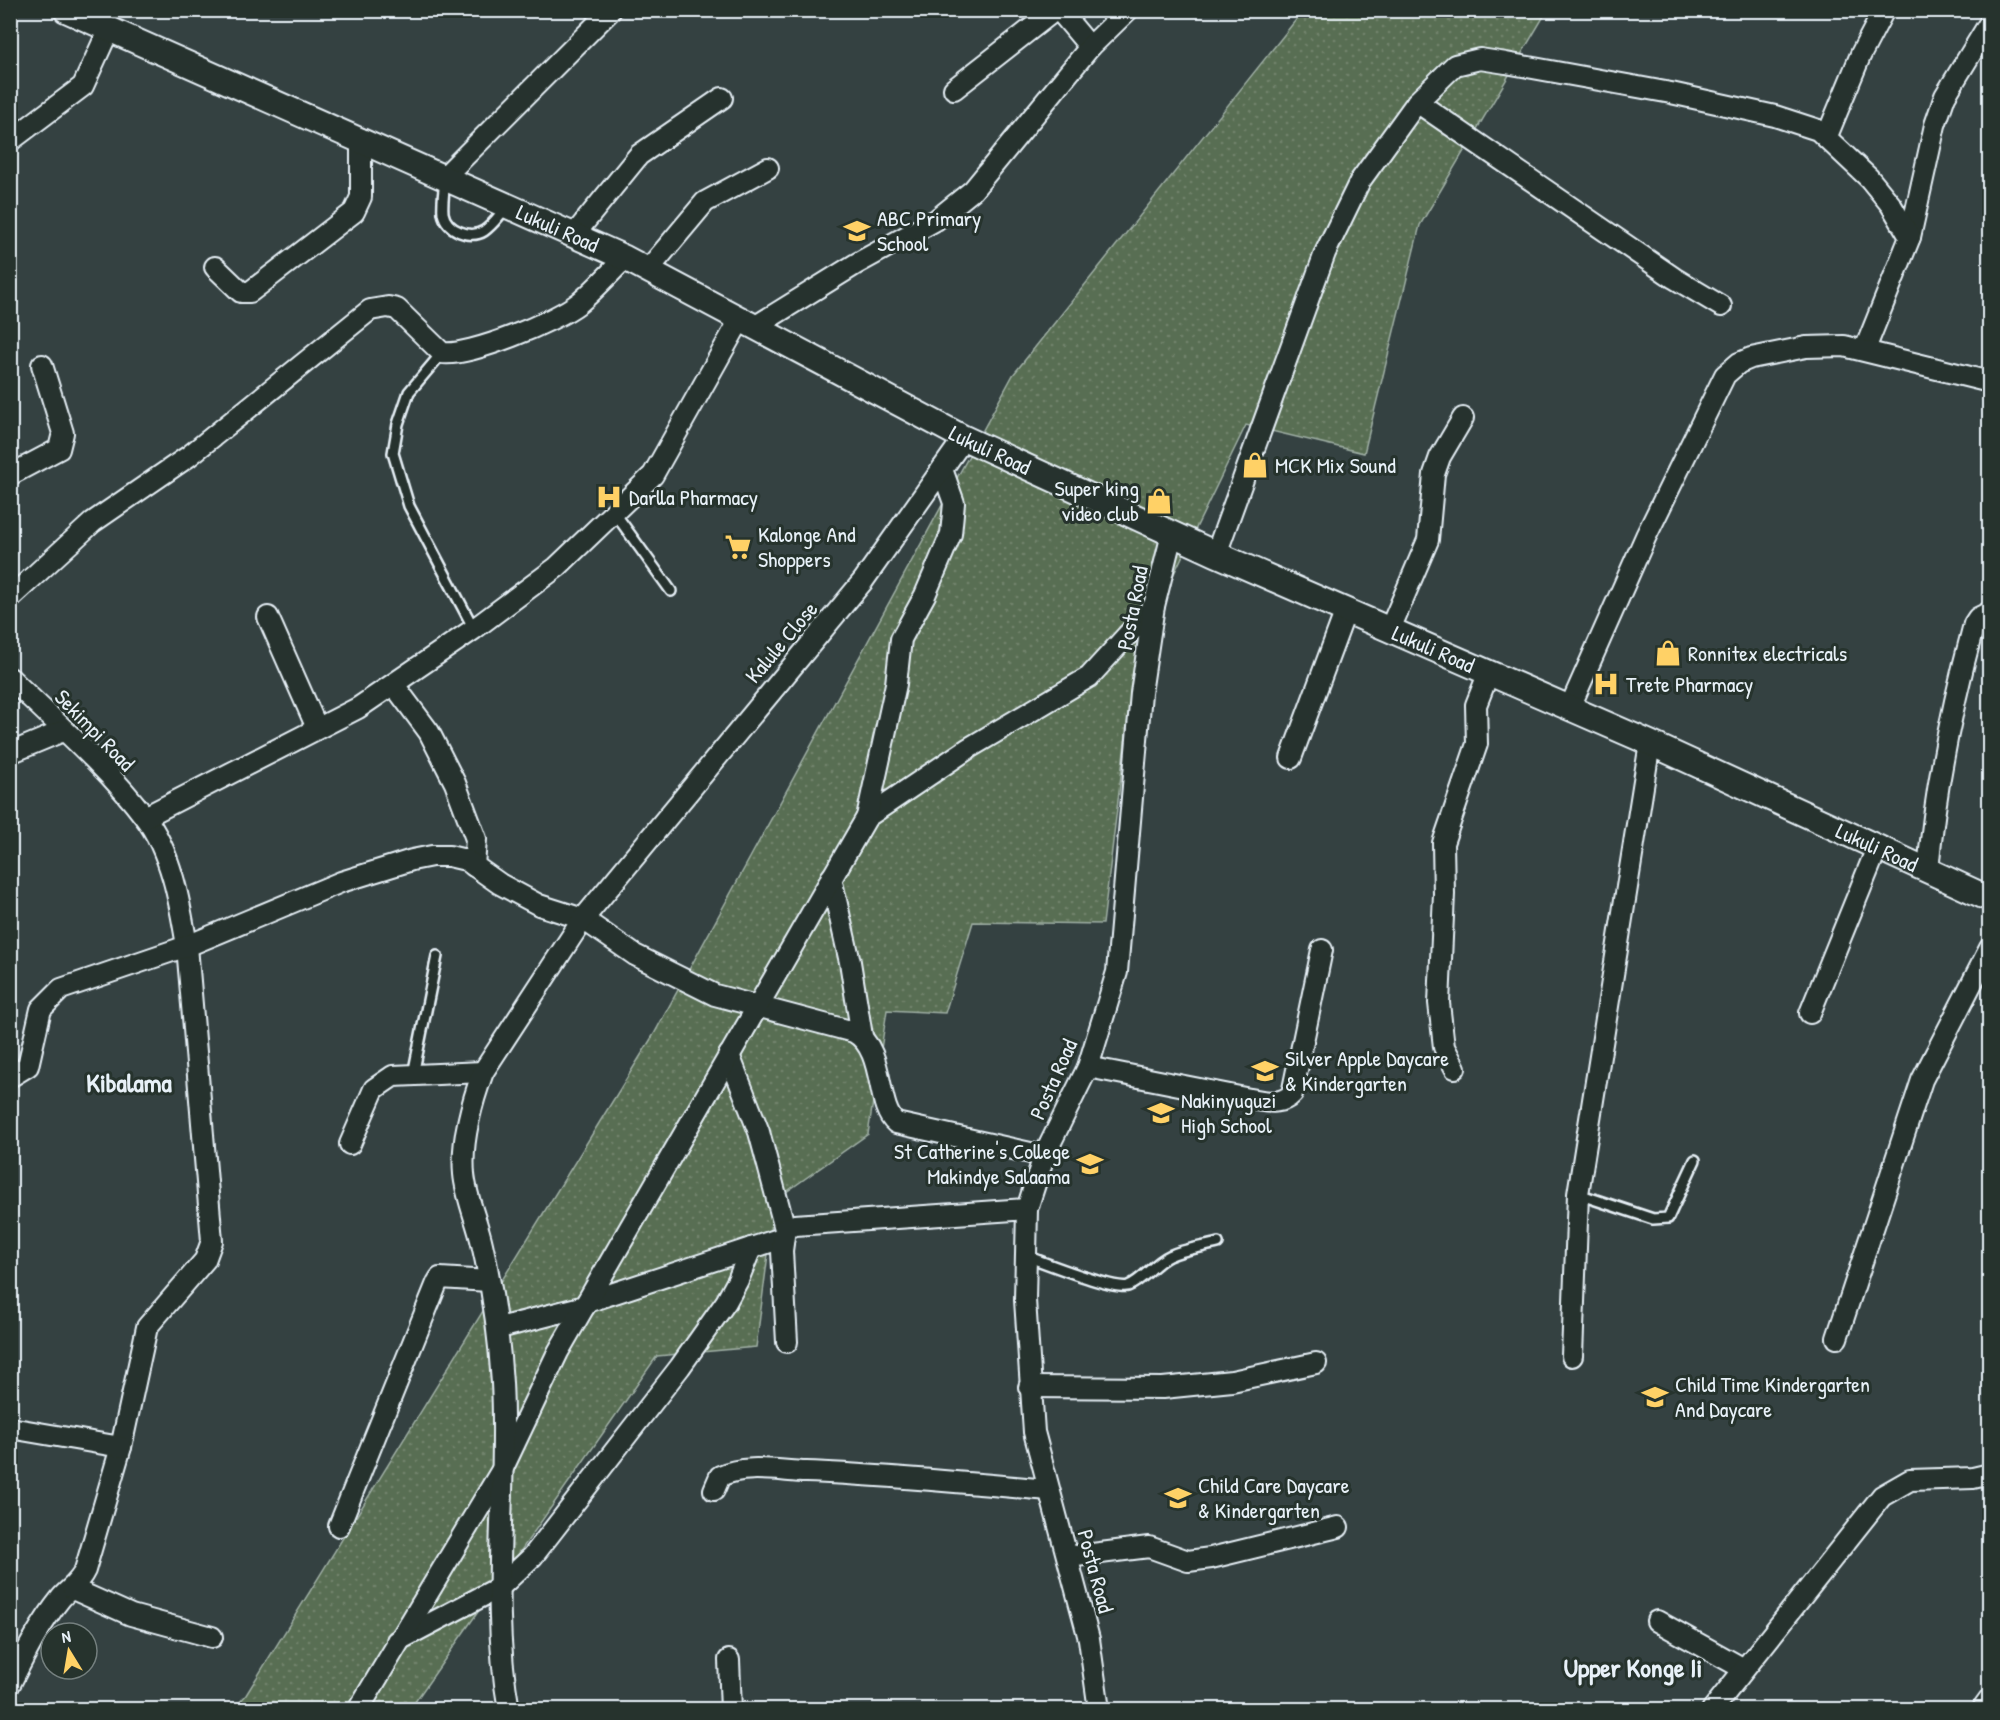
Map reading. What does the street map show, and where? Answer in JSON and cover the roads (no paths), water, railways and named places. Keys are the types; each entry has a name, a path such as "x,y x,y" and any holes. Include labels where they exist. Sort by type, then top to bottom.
{"street":[{"name":"Lukuli Road","path":"66,10 445,176 625,258 964,438 1216,554 1570,706 1989,899"},
{"path":"954,89 1057,10 1090,47"},
{"path":"145,817 358,708 474,629 557,567 652,476 748,322 856,264 954,207 973,190 1090,47 1128,10"},
{"path":"1827,136 1861,54 1884,10"},
{"path":"445,176 602,14"},
{"path":"1865,349 1910,237 1935,125 1945,96 1989,22"},
{"path":"10,141 83,86 109,29"},
{"path":"1216,554 1325,253 1360,181 1417,102 1455,65 1480,59 1671,93 1775,116 1818,130 1827,136 1891,204 1910,237"},
{"path":"574,235 639,155 722,98"},
{"path":"1417,102 1674,278 1721,306"},
{"path":"215,267 241,291 250,292 354,212 361,197 361,139"},
{"path":"648,270 705,202 768,168"},
{"path":"10,598 93,522 189,456 370,310 388,307 397,309 442,353 463,353 532,327 569,310 625,258"},
{"path":"1570,706 1646,536 1725,375 1739,363 1766,354 1806,347 1844,346 1865,349 1902,362 1989,382"},
{"path":"10,476 59,449 63,443 63,433 42,365"},
{"path":"1390,629 1428,540 1434,474 1440,457 1463,418"},
{"name":"Kalule Close","path":"509,1710 501,1648 500,1587 504,1432 499,1328 464,1174 465,1147 474,1097 483,1072 583,919 863,581 964,438"},
{"path":"358,1710 397,1641 503,1468 558,1352 867,817 896,684 901,639 925,595 951,534 954,502 942,469"},
{"name":"Posta Road","path":"1099,1710 1089,1639 1034,1432 1029,1387 1027,1209 1044,1156 1088,1067 1117,972 1141,693 1154,606 1172,534"},
{"path":"867,817 969,748 1089,677 1154,606"},
{"path":"1291,758 1346,610"},
{"path":"1928,871 1934,800 1958,682 1974,624 1978,618 1989,612"},
{"path":"268,617 317,728"},
{"path":"1455,1068 1444,1047 1439,1003 1444,894 1443,843 1477,744 1476,705 1489,672"},
{"name":"Sekimpi Road","path":"10,678 145,817 163,853 181,913 187,946 212,1241 205,1260 147,1327 121,1447 86,1570 73,1589 63,1596 44,1622 10,1684"},
{"path":"394,685 429,732 455,783 476,839 474,866"},
{"path":"10,753 63,731"},
{"path":"1572,1356 1578,1194 1650,743"},
{"path":"1810,1014 1878,848"},
{"path":"10,1077 28,1066 41,1009 61,989 187,946 341,882 412,860 449,856 466,860 539,905 583,919 635,956 715,995 862,1036"},
{"path":"831,878 850,962 862,1036 880,1075 888,1114 896,1123 1044,1156"},
{"path":"1837,1338 1922,1080 1989,948"},
{"path":"1088,1067 1250,1099 1286,1101 1292,1094 1322,950"},
{"path":"729,1055 759,1132 784,1233 787,1342"},
{"path":"350,1144 374,1089 393,1076 483,1072"},
{"path":"499,1328 586,1304 751,1248 784,1233 795,1225 1027,1209"},
{"path":"397,1641 500,1587 533,1556 680,1367 726,1302 751,1248"},
{"path":"339,1526 440,1278 489,1281"},
{"path":"1029,1387 1162,1388 1232,1380 1316,1363"},
{"path":"10,1428 121,1447"},
{"path":"714,1490 720,1476 729,1472 752,1469 853,1474 1048,1490"},
{"path":"1712,1710 1882,1496 1910,1480 1973,1478 1989,1474"},
{"path":"1068,1557 1149,1546 1188,1561 1211,1558 1338,1527"},
{"path":"73,1589 131,1616 212,1637"},
{"path":"1657,1621 1744,1669"},
{"path":"729,1660 731,1710"},
{"path":"1982,1710 1989,1699"}],"lane":[{"path":"445,176 443,212 446,221 458,232 472,235 484,231 509,205"},
{"path":"442,353 409,392 398,424 393,453 409,506 474,629"},
{"path":"614,512 671,591"},
{"path":"413,1075 437,956"},
{"path":"1578,1194 1653,1219 1668,1218 1695,1161"},
{"path":"1026,1256 1109,1284 1126,1287 1170,1256 1218,1242"}],"place":[{"name":"ABC Primary School","path":"857,231"},
{"name":"MCK Mix Sound","path":"1255,465"},
{"name":"Darlla Pharmacy","path":"609,497"},
{"name":"Super king video club","path":"1159,501"},
{"name":"Kalonge And Shoppers","path":"738,547"},
{"name":"Ronnitex electricals","path":"1668,653"},
{"name":"Trete Pharmacy","path":"1606,684"},
{"name":"Silver Apple Daycare & Kindergarten","path":"1265,1071"},
{"name":"Nakinyuguzi High School","path":"1161,1113"},
{"name":"St Catherine's College Makindye Salaama","path":"1090,1164"},
{"name":"Child Time Kindergarten And Daycare","path":"1655,1397"},
{"name":"Child Care Daycare & Kindergarten","path":"1178,1498"}],"district":[{"name":"Kibalama","path":"129,1082"},
{"name":"Upper Konge Ii","path":"1633,1667"}]}
